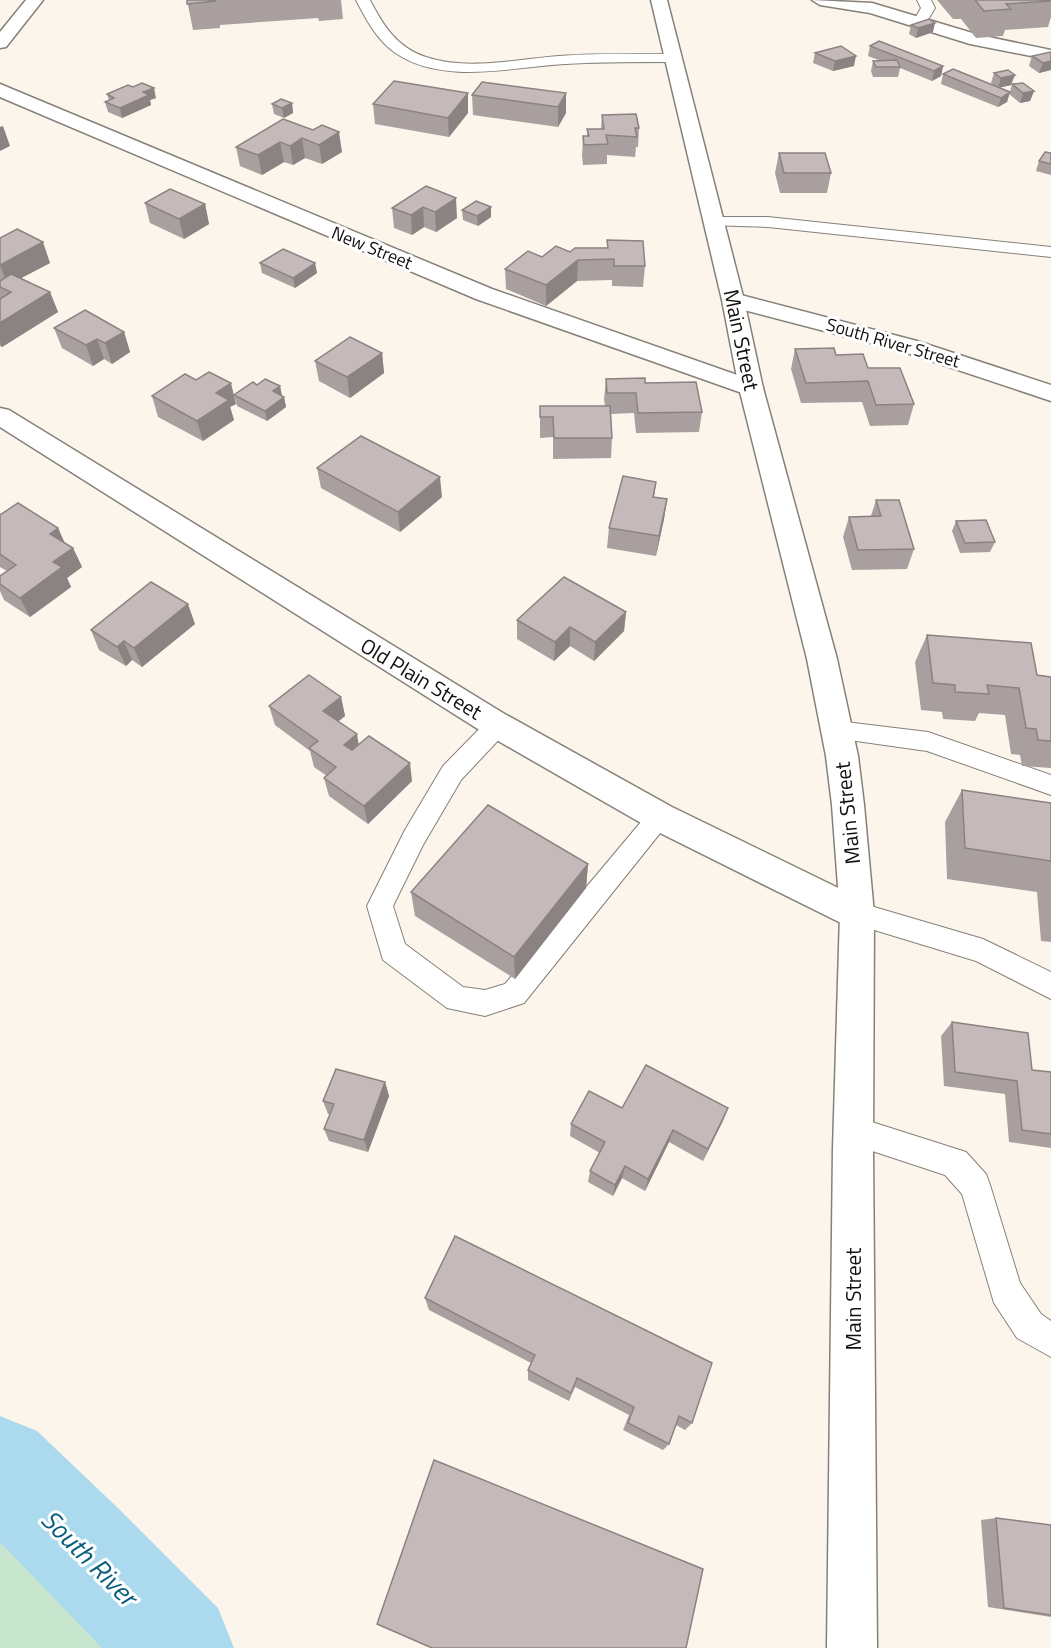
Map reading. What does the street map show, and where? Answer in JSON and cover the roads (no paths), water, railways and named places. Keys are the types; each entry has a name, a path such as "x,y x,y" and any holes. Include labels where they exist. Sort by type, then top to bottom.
{"street":[{"path":"0,43 35,0"},
{"name":"Main Street","path":"659,0 733,300 751,388 822,659 837,730 854,858 857,914 853,1131 852,1648"},
{"path":"820,0 849,2 976,40 1051,55"},
{"name":"New Street","path":"0,90 433,273 751,388"},
{"name":"South River Street","path":"733,300 909,346 1051,393"},
{"name":"Old Plain Street","path":"0,416 498,725 660,817 857,914"}],"lane":[{"path":"363,0 382,37 395,48 430,63 452,68 486,68 560,60 675,58"},
{"path":"920,22 928,8 924,0"},
{"path":"714,222 816,226 1051,252"},
{"path":"498,725 452,773 414,838 380,906 393,951 457,999 485,1003 514,994 608,884 660,817"},
{"path":"837,730 928,742 1051,785"},
{"path":"857,914 983,951 1051,986"},
{"path":"853,1131 955,1163 975,1185 1006,1291 1029,1326 1051,1340"}],"waterway":[{"name":"South River","path":"0,1468 82,1548 178,1648"}]}
